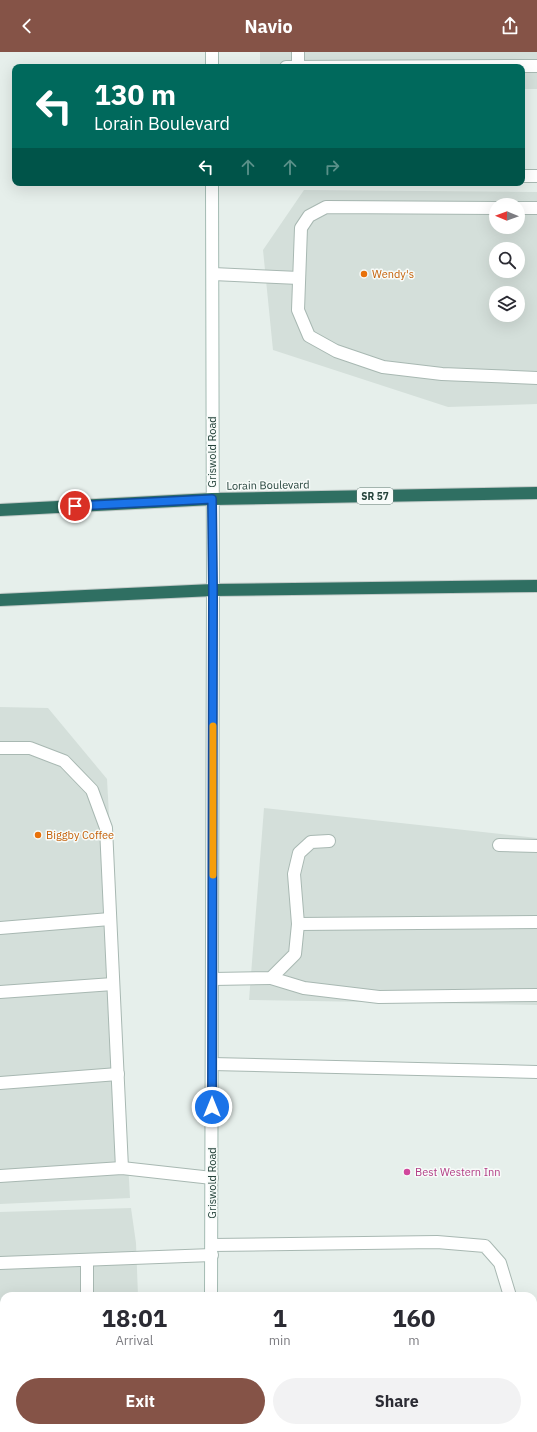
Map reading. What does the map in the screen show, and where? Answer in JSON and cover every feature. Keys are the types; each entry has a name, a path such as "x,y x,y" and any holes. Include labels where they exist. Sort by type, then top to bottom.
{"highway":[{"name":"Lorain Boulevard","path":"0,510 212,499 537,493"},
{"path":"0,600 213,590 537,586"}],"street":[{"path":"212,52 212,64"},
{"path":"298,52 298,64"},
{"path":"525,66 537,66"},
{"path":"525,176 537,176"},
{"name":"Griswold Road","path":"211,1292 213,979 212,186"},
{"path":"489,208 326,208 309,216 301,228 298,310 309,336 336,351 383,368 442,374 537,378"},
{"path":"525,208 537,208"},
{"path":"213,274 299,278"},
{"path":"0,748 30,748 64,761 92,790 106,828 122,1168"},
{"path":"271,978 295,954 298,924 294,874 299,854 311,842 329,841"},
{"path":"499,845 537,846"},
{"path":"0,928 110,920"},
{"path":"298,924 537,922"},
{"path":"213,979 271,978 304,988 379,997 537,995"},
{"path":"0,992 113,984"},
{"path":"212,1064 537,1072"},
{"path":"0,1083 118,1074"},
{"path":"0,1176 122,1168 212,1178"},
{"path":"0,1263 87,1260 212,1250 437,1242 484,1246 500,1263 509,1292"},
{"path":"87,1260 87,1292"}],"shaded area":[{"path":"260,52 537,52 537,89 525,89 525,64 260,64"},
{"path":"304,190 537,192 537,404 448,407 273,350 263,250"},
{"path":"0,707 48,708 107,779 130,1198 0,1204"},
{"path":"264,808 537,838 537,1005 249,1000"},
{"path":"131,1208 136,1243 138,1292 0,1292 0,1212"}],"slow traffic":[{"path":"213,726 213,875"}],"place":[{"name":"Wendy's","path":"364,274"},
{"name":"Biggby Coffee","path":"38,835"},
{"name":"Best Western Inn","path":"407,1172"}],"route":[{"path":"75,506 212,499 212,1107"}]}
